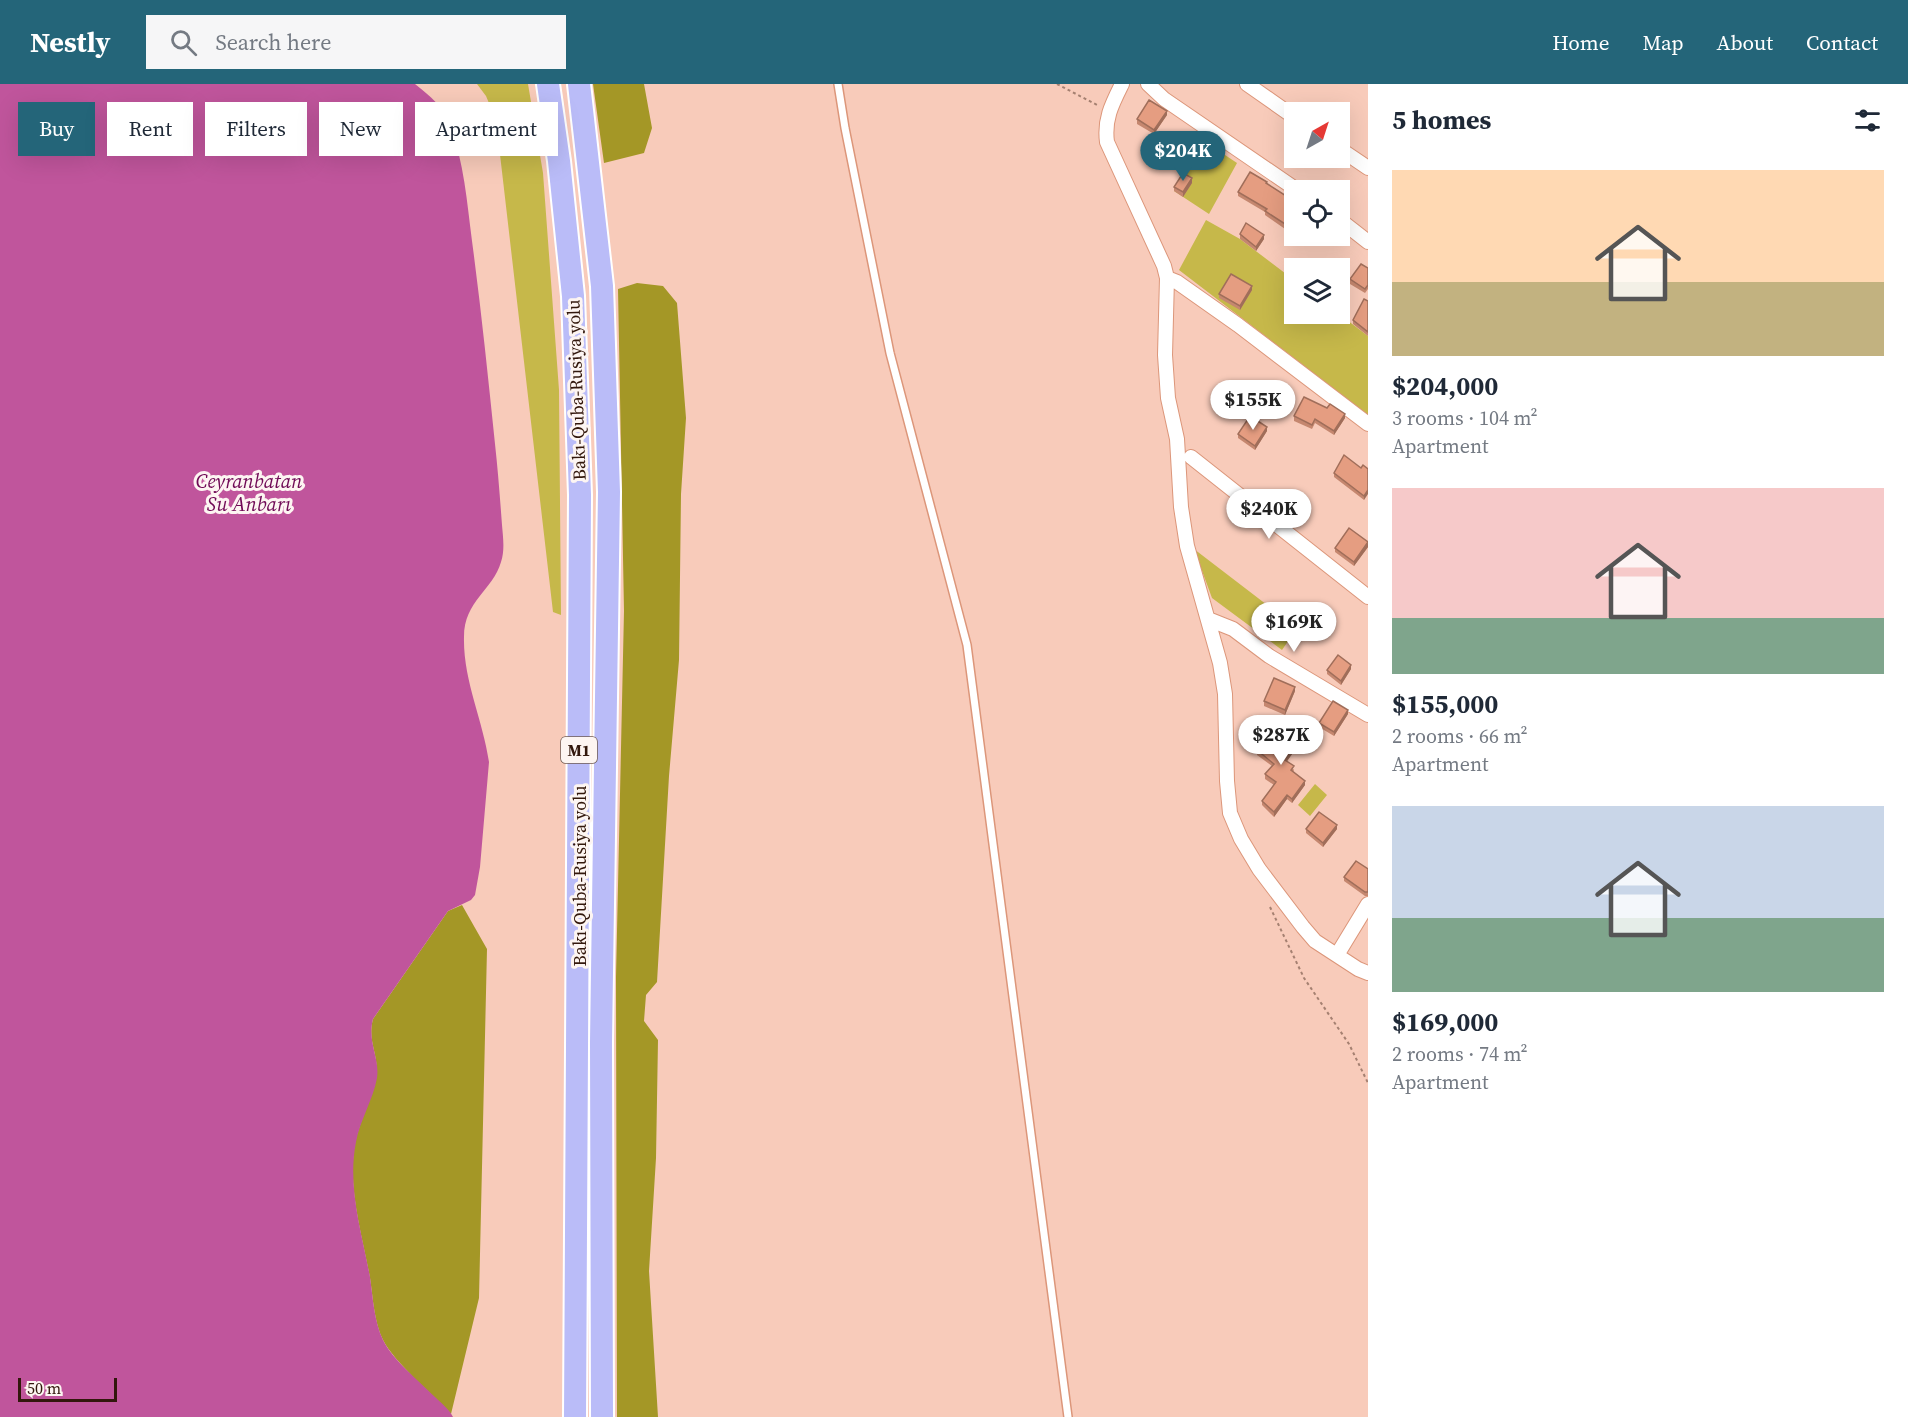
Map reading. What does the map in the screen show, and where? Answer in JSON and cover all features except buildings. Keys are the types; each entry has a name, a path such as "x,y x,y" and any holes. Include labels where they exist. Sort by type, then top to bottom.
{"highway":[{"name":"Bakı-Quba-Rusiya yolu","path":"548,84 559,161 573,296 580,495 575,1417"},
{"name":"Bakı-Quba-Rusiya yolu","path":"579,84 602,286 609,492 601,1042 602,1417"}],"street":[{"path":"1122,84 1107,115 1107,142 1164,266 1167,278 1165,355 1168,398 1177,439 1186,546 1220,663 1225,694 1230,813 1241,839 1259,869 1309,934 1358,969 1368,973"},
{"path":"1148,84 1164,99 1284,181"},
{"path":"1247,84 1284,110"},
{"path":"1350,155 1368,168"},
{"path":"1350,228 1368,242"},
{"path":"1167,278 1238,325 1368,424"},
{"path":"1191,457 1368,597"},
{"path":"1208,619 1233,629 1269,656 1368,715"},
{"path":"1337,955 1368,904"}],"lane":[{"path":"838,84 890,353 967,645 1068,1417"}],"path":[{"path":"1057,84 1101,107"},
{"path":"1269,905 1304,978 1349,1044 1368,1083"}],"shaded area":[{"path":"477,84 528,84 531,102 488,102"},
{"path":"593,84 644,84 652,128 644,153 604,163"},
{"path":"1204,141 1237,163 1209,214 1174,191"},
{"path":"500,156 540,156 543,173 559,390 561,615 553,612"},
{"path":"1206,220 1240,239 1284,272 1284,324 1350,322 1368,336 1368,415 1179,270"},
{"path":"637,283 663,286 677,303 686,418 681,494 679,660 669,776 657,982 646,995 644,1021 658,1040 656,1158 649,1271 658,1417 617,1417 616,977 624,611 618,289"},
{"path":"1194,549 1297,628 1282,650 1212,598"},
{"path":"1315,784 1327,795 1310,816 1298,805"},
{"path":"462,905 487,949 479,1298 451,1414 388,1349 380,1333 356,1210 353,1160 357,1134 376,1073 371,1034 373,1019 448,911"}],"water":[{"name":"Ceyranbatan Su Anbarı","path":"0,84 415,84 435,102 415,102 415,156 459,156 462,168 490,393 503,544 497,572 469,614 464,637 470,684 489,762 480,867 475,895 471,900 448,911 373,1019 372,1043 377,1064 377,1078 356,1142 353,1176 354,1193 380,1333 387,1347 406,1370 445,1406 453,1417 0,1417"}]}
